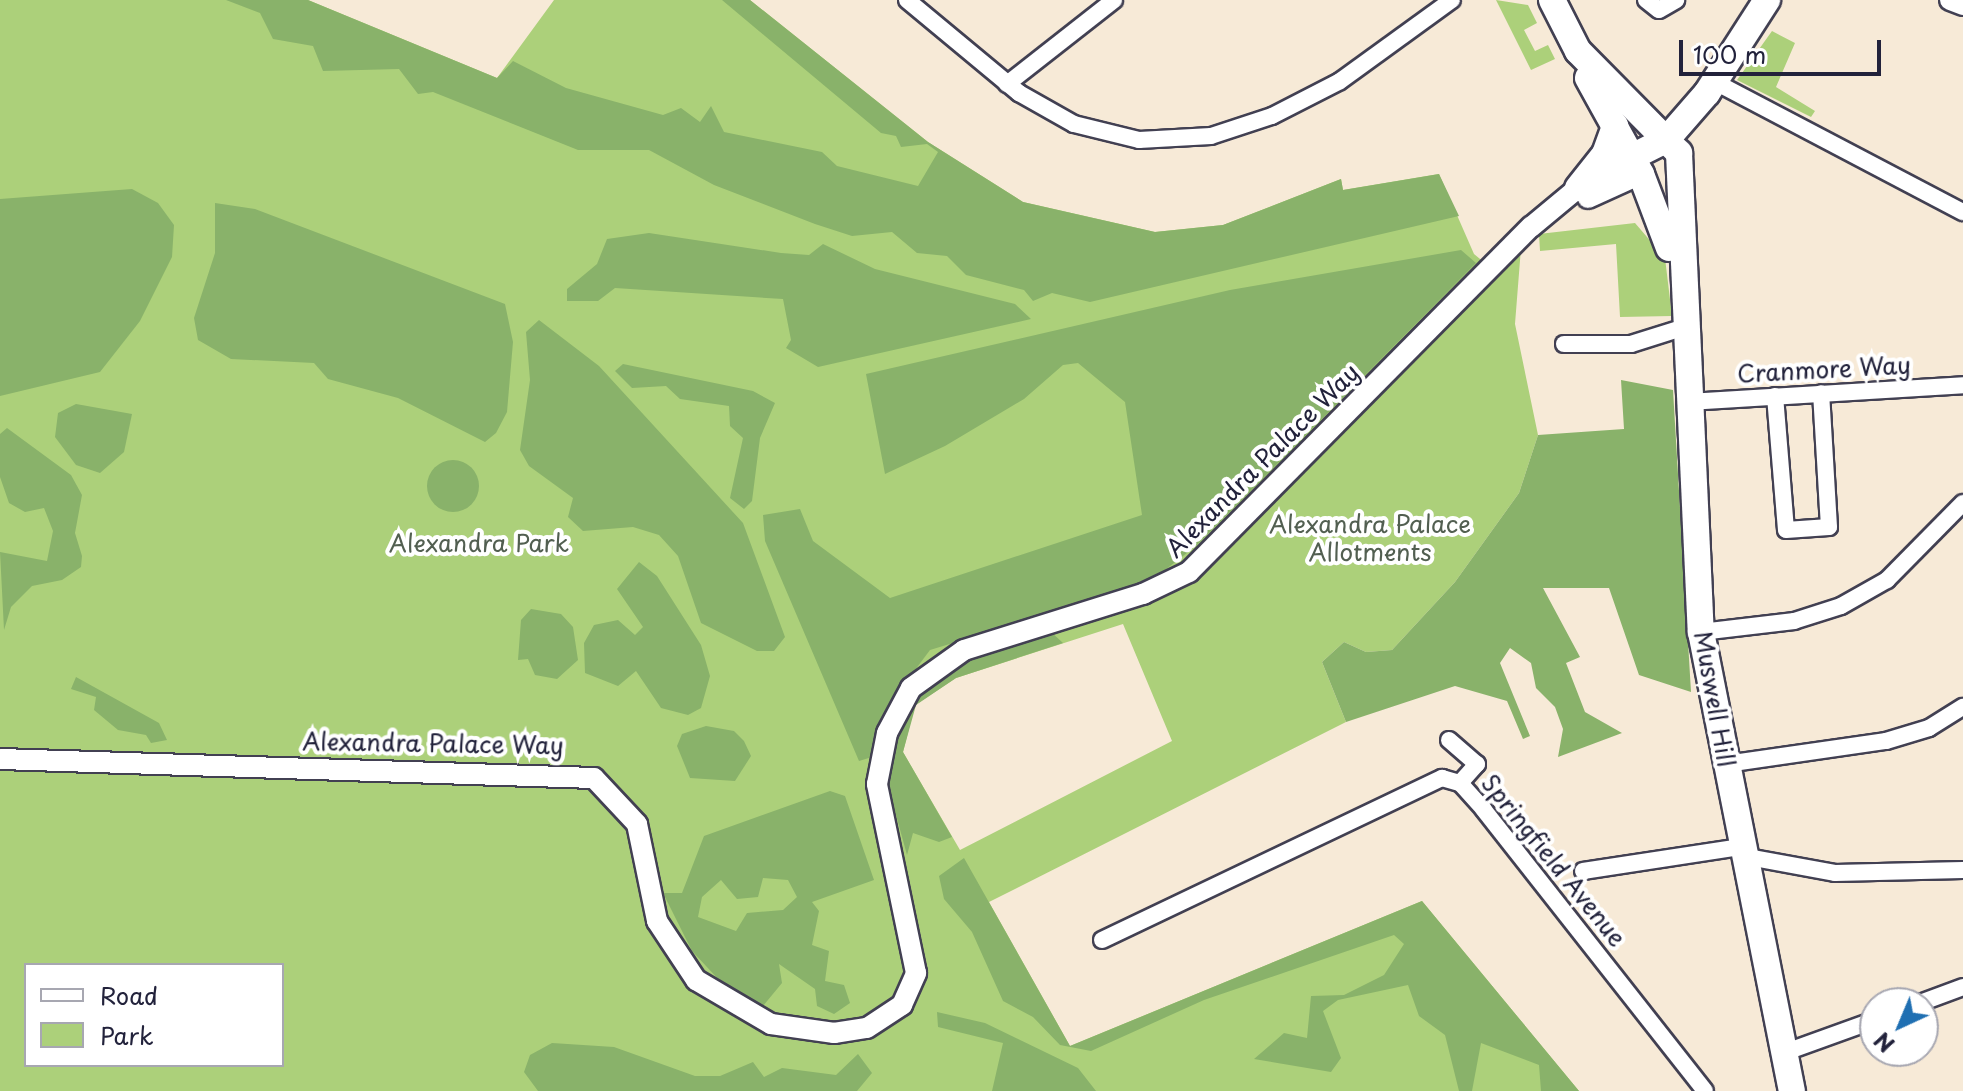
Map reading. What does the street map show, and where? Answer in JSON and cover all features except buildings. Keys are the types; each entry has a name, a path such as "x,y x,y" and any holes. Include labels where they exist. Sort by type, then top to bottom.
{"main road":[{"path":"1552,0 1578,51 1617,95 1656,155 1712,94 1767,0"},
{"name":"Muswell Hill","path":"1578,51 1615,126 1656,155 1684,314 1701,632 1792,1091"},
{"path":"1617,95 1658,110 1712,94"},
{"path":"1578,188 1605,154 1615,126"},
{"name":"Muswell Hill","path":"1656,155 1664,225 1684,314"}],"street":[{"path":"907,0 1007,84 1074,124 1139,140 1211,136 1340,81 1452,0"},
{"path":"1007,84 1114,0"},
{"path":"1646,0 1659,10 1676,0"},
{"path":"1950,0 1963,5"},
{"path":"1712,94 1963,212"},
{"name":"Alexandra Palace Way","path":"0,759 594,778 637,824 657,921 696,980 771,1024 834,1033 867,1028 902,1005 916,973 877,784 887,733 911,688 964,650 1159,589 1189,572 1578,188 1656,155"},
{"name":"Alexandra Palace Way","path":"1555,210 1656,155"},
{"path":"1564,344 1631,344 1684,314"},
{"name":"Cranmore Way","path":"1688,402 1963,385"},
{"path":"1775,396 1786,530 1829,527 1821,393"},
{"path":"1701,632 1794,621 1841,606 1887,580 1963,503"},
{"path":"1726,764 1886,741 1929,728 1963,707"},
{"path":"1449,740 1477,764 1460,783"},
{"name":"Springfield Avenue","path":"1102,940 1428,782 1460,783 1705,1091"},
{"path":"1583,871 1747,852 1835,873 1963,870"},
{"path":"1939,996 1963,987"},
{"path":"1786,1052 1859,1026"}],"green space":[{"name":"Alexandra Park","path":"0,0 308,0 497,78 554,0 750,0 928,142 1023,202 1155,232 1223,225 1341,179 1343,190 1439,174 1474,254 1497,273 1521,248 1515,324 1538,435 1519,493 1455,582 1392,650 1366,652 1344,642 1322,662 1346,722 989,902 1070,1046 1422,901 1579,1091 0,1091","holes":["1123,624 1172,741 960,850 903,752 915,705 956,678"]},
{"path":"226,0 308,0 497,78 513,61 566,88 663,115 681,108 700,122 711,106 724,132 822,152 837,166 918,186 938,152 927,144 901,147 896,136 881,133 722,0 750,0 928,142 1023,202 1155,232 1223,225 1341,179 1343,190 1439,174 1459,216 1090,302 1052,293 1033,301 1024,290 966,275 947,256 917,253 892,232 852,236 815,224 714,185 649,150 578,150 433,92 418,94 399,69 323,71 313,46 273,39 260,13"},
{"path":"1496,0 1528,5 1537,23 1524,30 1535,51 1548,45 1555,59 1531,70"},
{"path":"1772,31 1795,43 1776,87 1815,111 1811,117 1737,80"},
{"path":"132,189 158,203 174,225 172,257 140,321 100,372 0,396 0,199"},
{"path":"215,203 255,209 505,304 513,342 507,412 496,433 485,442 398,398 328,379 314,363 231,359 198,340 194,318 215,253"},
{"path":"1635,223 1665,258 1672,316 1620,317 1616,244 1540,251 1539,234"},
{"path":"649,233 809,255 823,244 875,269 1015,304 1031,319 818,367 786,348 791,340 783,299 615,288 598,301 567,301 567,289 597,264 607,239"},
{"path":"1461,250 1476,263 1196,546 1161,573 1106,596 930,650 891,702 872,757 859,761 765,541 763,515 800,509 813,541 890,598 1142,515 1125,402 1078,363 1063,365 1024,399 945,446 885,474 866,374 1230,290"},
{"path":"539,320 599,366 743,523 785,637 774,651 757,651 701,623 678,556 659,535 633,527 583,531 568,517 573,498 529,466 520,450 530,380 526,332"},
{"path":"623,364 753,391 775,403 760,438 752,501 744,509 730,498 743,438 730,426 729,406 680,399 666,386 632,388 615,371"},
{"path":"1621,380 1673,390 1691,692 1639,675 1609,588 1543,588 1580,657 1566,663 1585,712 1622,733 1558,757 1563,729 1555,707 1536,688 1531,663 1510,648 1500,663 1530,736 1523,739 1507,701 1455,686 1346,722 1322,662 1344,642 1366,652 1392,650 1455,582 1519,493 1538,435 1624,429"},
{"path":"76,404 132,414 124,452 100,473 76,465 55,437 58,413"},
{"path":"7,428 71,475 82,495 75,533 82,556 81,567 62,580 32,586 11,607 4,630 0,552 47,561 53,531 44,508 25,512 9,503 0,477 0,434"},
{"path":"453,460 472,467 479,486 472,505 453,512 434,505 427,486 434,467"},
{"path":"639,562 657,576 701,645 710,676 701,708 688,715 661,708 636,671 618,686 585,673 584,643 594,625 618,620 635,635 643,627 617,589"},
{"path":"531,609 561,614 573,627 578,660 557,679 535,675 528,659 518,660 521,620"},
{"path":"1051,632 1063,643 956,678 916,705 903,752 952,837 939,842 913,833 907,855 888,786 888,758 905,706 958,660"},
{"path":"76,677 159,723 167,740 151,743 146,735 118,730 94,710 96,697 71,689"},
{"path":"706,726 734,731 744,741 751,756 735,781 690,778 677,746 682,734"},
{"path":"830,791 845,796 874,880 812,902 819,911 812,945 829,951 825,981 844,985 850,1003 834,1014 817,1006 815,989 779,964 782,983 763,1006 720,981 692,951 663,893 682,893 704,836","holes":["763,878 788,880 797,897 783,910 747,913 736,931 698,917 702,897 721,880 737,899 758,897"]},
{"path":"964,858 1070,1046 1422,901 1579,1091 1541,1091 1539,1065 1481,1043 1472,1091 1459,1091 1445,1035 1419,1016 1408,985 1338,1000 1323,1011 1341,1058 1331,1072 1254,1059 1284,1033 1307,1038 1311,996 1344,995 1384,975 1404,944 1394,935 1204,1000 1091,1051 1060,1045 1033,1017 1003,1001 972,932 944,899 939,876"},
{"path":"937,1012 985,1023 1078,1068 1096,1091 992,1091 1003,1043 938,1027"},
{"path":"552,1043 614,1047 695,1076 720,1076 753,1062 764,1077 782,1068 836,1075 858,1054 872,1073 857,1091 538,1091 524,1072 530,1055"}],"park label":[{"name":"Alexandra Palace Allotments","path":"1370,538"}]}
